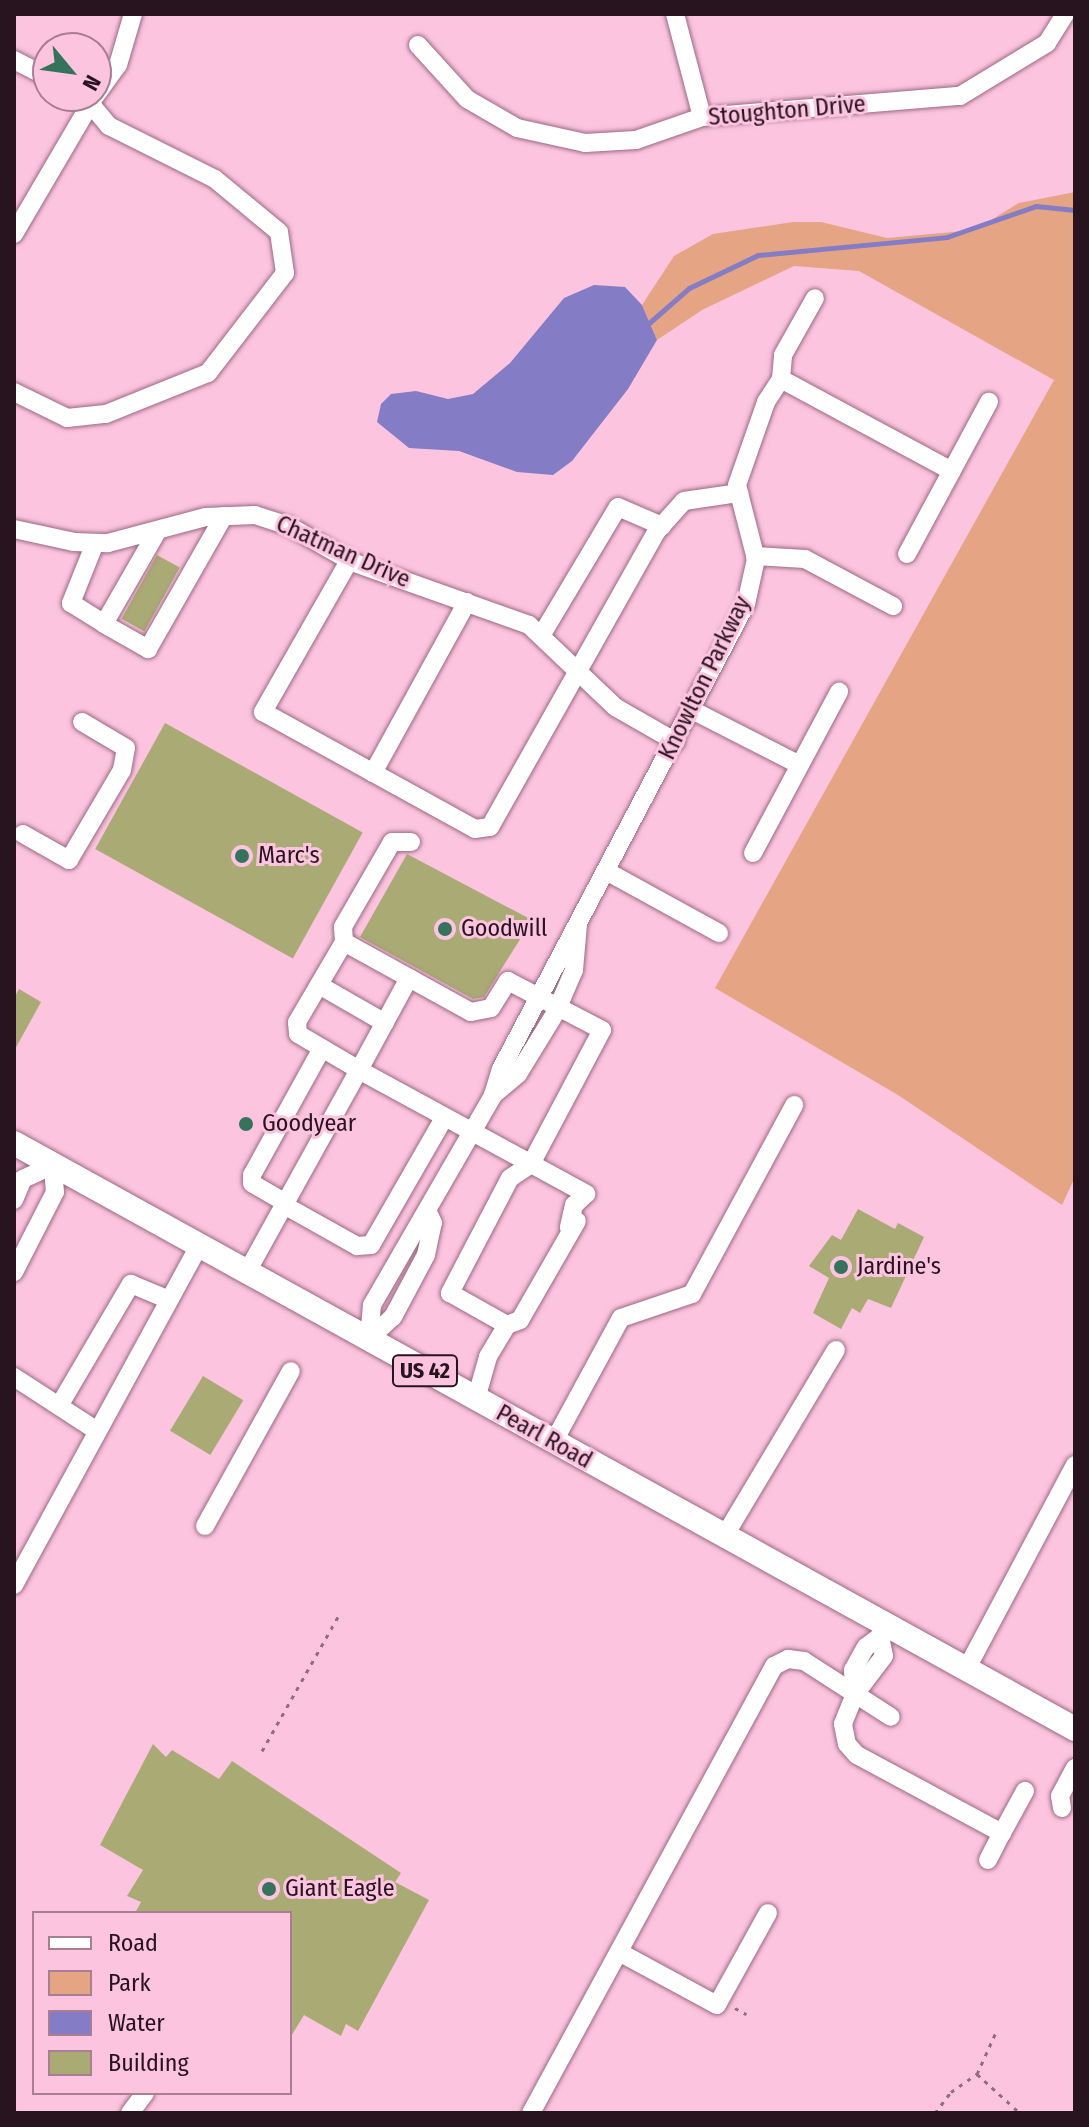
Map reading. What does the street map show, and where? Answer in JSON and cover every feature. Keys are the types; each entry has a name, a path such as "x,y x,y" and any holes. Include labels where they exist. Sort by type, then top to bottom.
{"main road":[{"name":"Pearl Road","path":"14,1143 724,1537 885,1633 967,1668 1075,1729"}],"street":[{"path":"112,72 118,65 133,14"},
{"path":"675,14 702,117"},
{"name":"Stoughton Drive","path":"418,45 467,99 517,128 585,143 623,141 702,117 960,96 1047,43 1065,14"},
{"path":"14,60 32,69"},
{"path":"14,234 83,112"},
{"path":"14,392 67,418 106,414 208,373 285,273 279,232 215,179 109,126 101,112"},
{"name":"Knowlton Parkway","path":"369,1339 393,1317 426,1255 433,1223 427,1210 493,1095 578,922 676,742 746,604 755,556 739,493 745,453 781,379 783,355 815,298"},
{"path":"781,379 952,471"},
{"path":"907,554 989,402"},
{"path":"349,561 263,712 475,829 490,827 662,526 684,501 739,493"},
{"path":"541,636 618,507 662,526"},
{"name":"Chatman Drive","path":"14,529 95,543 224,516 255,515 289,526 349,561 529,625 615,707 676,742"},
{"path":"95,543 71,603 148,649 224,516"},
{"path":"104,624 158,530"},
{"path":"755,556 805,559 893,606"},
{"path":"373,773 467,602"},
{"path":"753,853 839,692"},
{"path":"692,710 800,765"},
{"path":"23,834 69,860 122,770 126,748 82,722"},
{"path":"411,842 392,842 343,927 344,942 297,1022 298,1034 531,1164 583,1198 567,1219 569,1227 520,1320 507,1325 467,1394"},
{"path":"606,871 719,933"},
{"name":"Knowlton Parkway","path":"493,1095 518,1074 558,1007 574,970 578,922"},
{"path":"344,942 471,1012 491,1008 508,981 602,1030 531,1164 510,1178 450,1293 507,1325"},
{"path":"247,1272 409,978"},
{"path":"319,985 385,1023"},
{"path":"322,1048 252,1175 252,1183 357,1246 371,1245 444,1118"},
{"path":"553,1443 621,1318 692,1294 794,1105"},
{"path":"14,1200 23,1179 53,1165 55,1192 14,1272"},
{"path":"14,1585 199,1246"},
{"path":"59,1406 131,1284 169,1300"},
{"path":"724,1537 836,1350"},
{"path":"205,1526 291,1371"},
{"path":"14,1377 97,1431"},
{"path":"967,1668 1075,1465"},
{"path":"885,1633 884,1656 855,1694 843,1724 847,1744 857,1755 1002,1833"},
{"path":"531,2113 774,1666 788,1659 804,1661 891,1717"},
{"path":"1062,1808 1060,1796 1075,1768"},
{"path":"988,1860 1025,1791"},
{"path":"619,1952 717,2005 768,1913"},
{"path":"130,2113 144,2095"}],"path":[{"path":"262,1751 339,1615"},
{"path":"935,2113 951,2092 977,2074 997,2030"},
{"path":"977,2074 1020,2113"}],"green space":[{"path":"1075,192 1075,1177 1062,1205 898,1095 715,988 1054,380 859,271 794,266 702,310 657,340 642,305 674,256 713,234 793,222 821,222 887,238 975,230 1019,203"}],"water":[{"path":"594,285 625,287 642,305 657,340 628,389 572,461 553,475 517,472 459,451 409,448 377,422 381,404 391,394 416,391 448,399 473,394 510,363 564,298"}],"building":[{"path":"157,555 180,568 144,631 122,619"},
{"path":"165,723 363,833 293,959 95,849"},
{"name":"Goodwill","path":"407,854 532,920 484,997 473,999 360,937"},
{"path":"19,989 41,1002 14,1051 14,998"},
{"path":"858,1209 895,1229 898,1223 924,1237 891,1308 868,1299 860,1313 852,1308 841,1329 813,1313 829,1278 809,1266 832,1235 841,1240"},
{"path":"203,1376 243,1400 210,1455 170,1431"},
{"name":"Giant Eagle","path":"153,1744 166,1757 172,1750 219,1779 232,1761 401,1873 395,1882 429,1900 358,2031 346,2024 341,2036 304,2015 292,2035 292,1911 136,1911 141,1902 127,1896 143,1870 100,1845"}],"waterway":[{"path":"649,323 689,288 758,255 947,237 1036,206 1075,210"}],"place":[{"name":"Marc's","path":"242,856"},
{"name":"Goodwill","path":"445,929"},
{"name":"Goodyear","path":"246,1124"},
{"name":"Jardine's","path":"841,1267"},
{"name":"Giant Eagle","path":"269,1889"}]}
